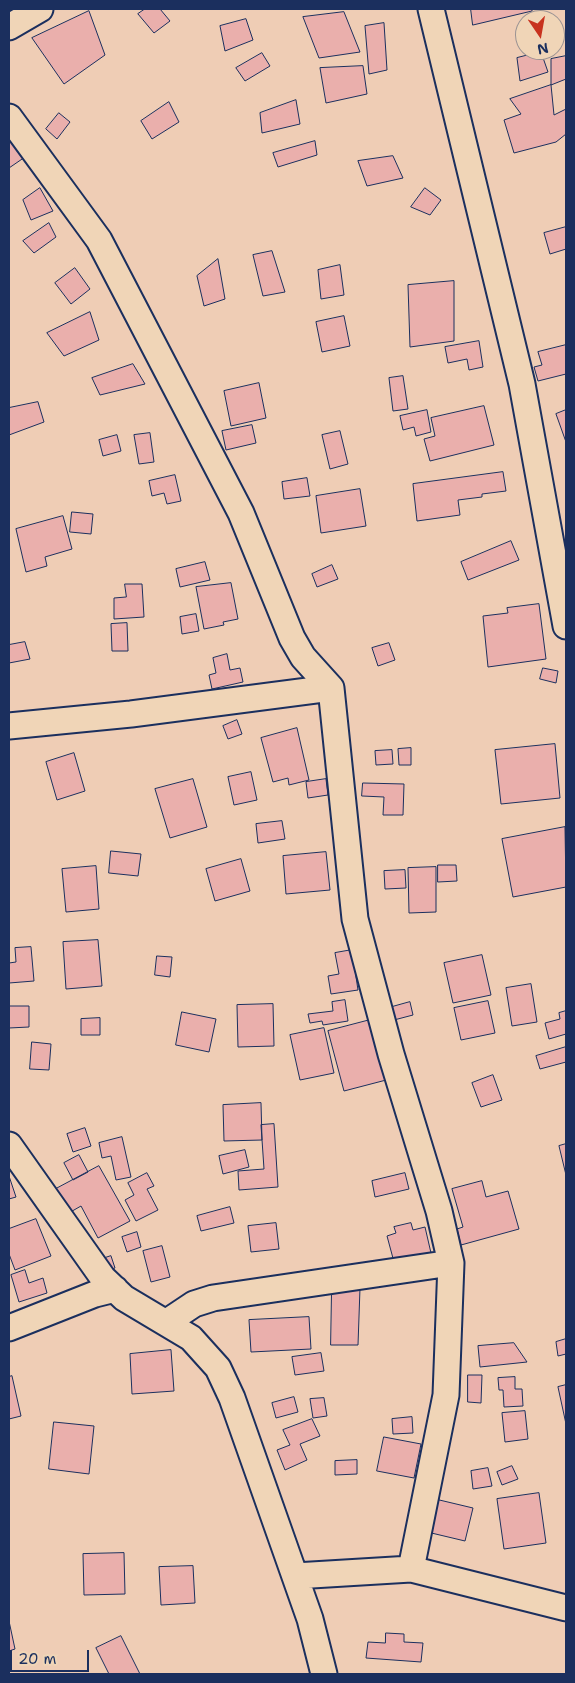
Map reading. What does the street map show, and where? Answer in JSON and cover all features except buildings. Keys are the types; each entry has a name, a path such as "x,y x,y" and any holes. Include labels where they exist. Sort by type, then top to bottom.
{"street":[{"path":"9,27 40,9"},
{"path":"431,9 522,384 566,626"},
{"path":"9,117 99,240 241,513 292,638 303,657 331,688 355,919 392,1054 439,1211 450,1263 446,1395 411,1569"},
{"path":"9,726 131,714 331,688"},
{"path":"9,1145 103,1278 124,1298 192,1338 218,1368 232,1398 310,1618 324,1674"},
{"path":"166,1322 194,1304 213,1298 450,1263"},
{"path":"9,1328 95,1294 115,1290"},
{"path":"295,1576 411,1569 566,1608"}]}
